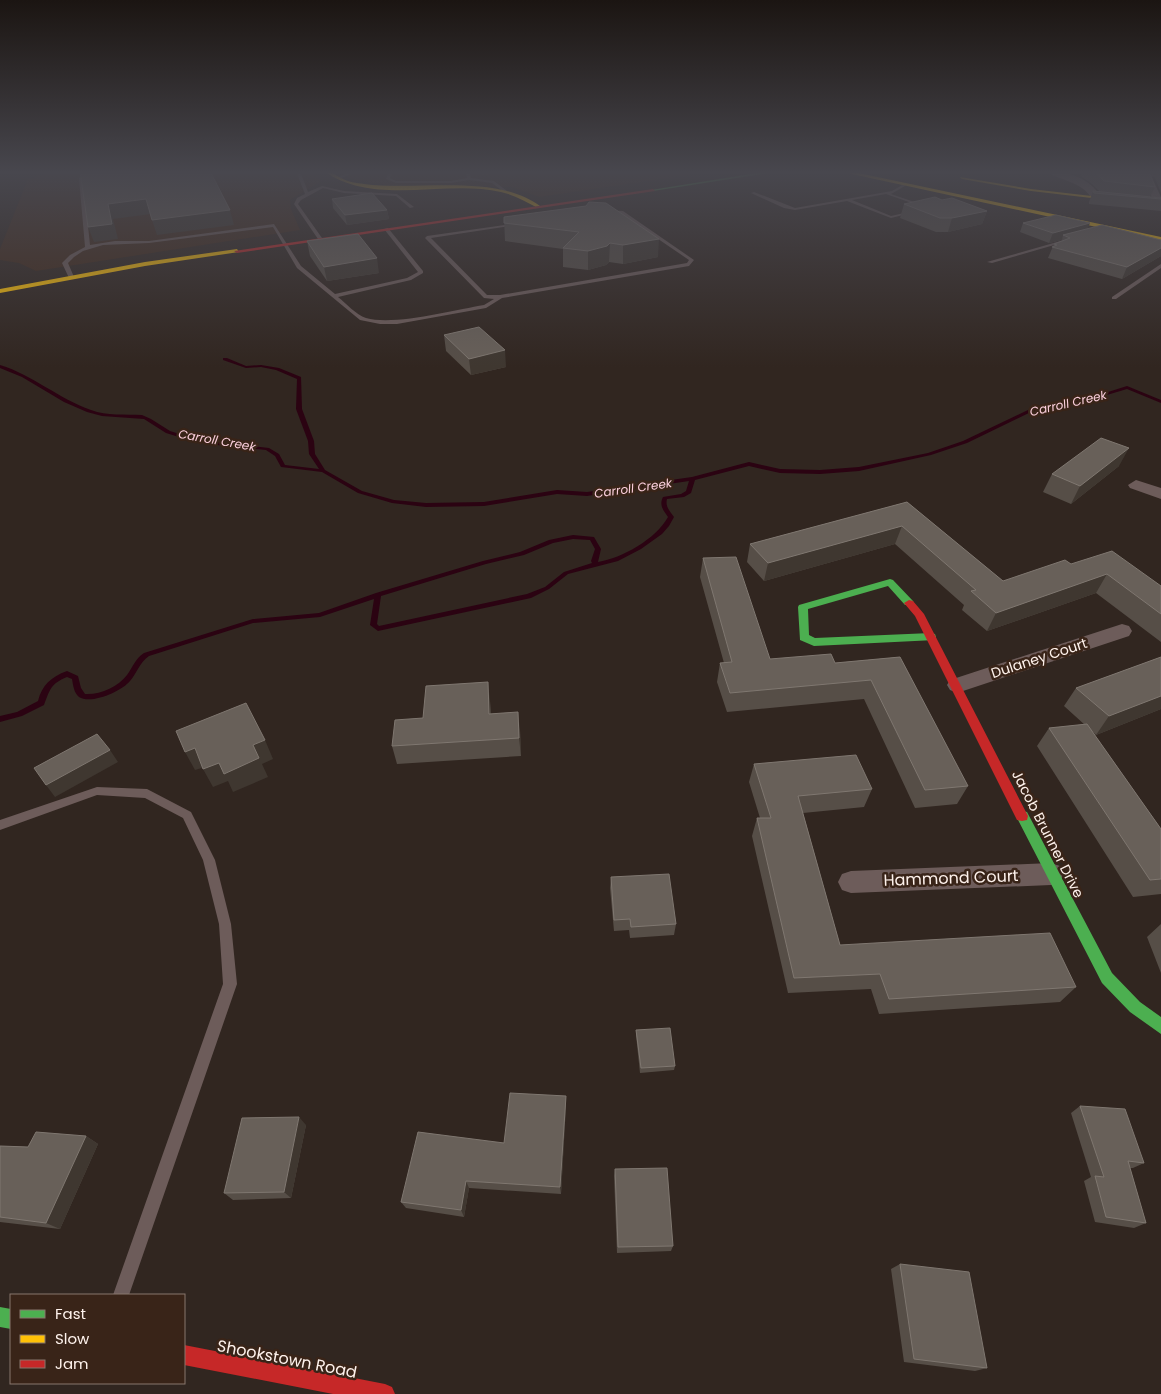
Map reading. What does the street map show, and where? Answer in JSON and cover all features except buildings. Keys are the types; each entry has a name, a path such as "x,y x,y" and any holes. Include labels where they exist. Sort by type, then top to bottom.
{"street":[{"path":"0,292 71,277 334,236"},
{"path":"1140,236 1161,240"},
{"path":"1136,485 1161,494"},
{"name":"Jacob Brunner Drive","path":"931,637 814,642 804,636 803,607 842,594 890,582 918,614 931,637 957,685 1051,874 1107,978 1135,1007 1161,1026"},
{"name":"Dulaney Court","path":"957,685 1122,631"},
{"name":"Hammond Court","path":"850,882 1051,874"},
{"name":"Shookstown Road","path":"185,1355 384,1394"}],"lane":[{"path":"87,236 88,248"},
{"path":"71,277 65,263 69,257 88,248 133,241 149,242 193,236"},
{"path":"280,236 299,267 362,319 397,322 486,306 500,297"},
{"path":"334,296 409,279 421,272 392,236"},
{"path":"435,236 428,237 486,297 500,297 690,264 692,260 657,236"},
{"path":"990,262 1075,239"},
{"path":"1114,298 1161,266"},
{"path":"0,825 96,791 147,794 187,815 212,869 225,924 230,984 121,1294"}],"shaded area":[{"path":"5,236 261,236 36,271 19,263 0,260 0,249"}],"waterway":[{"path":"225,359 246,367 261,366 277,369 299,378 299,409 311,441 312,454 323,471"},
{"name":"Carroll Creek","path":"0,366 12,370 66,401 89,411 115,416 146,418 168,432 192,439 267,449 277,455 283,466 323,471"},
{"name":"Carroll Creek","path":"692,479 749,464 780,471 820,472 859,469 929,454 965,442 1030,411 1090,399 1127,387 1161,402"},
{"name":"Carroll Creek","path":"323,471 360,492 394,502 426,505 484,504 557,492 587,494 692,479"},
{"path":"596,564 605,563 627,554 639,548 660,532 671,517 664,506 665,498 682,496 689,492 692,479"},
{"path":"378,595 485,562 522,554 551,541 573,537 592,538 598,549 594,561 596,564"},
{"path":"378,595 373,625 378,629 529,596 547,588 566,573 596,564"},
{"path":"0,719 19,714 41,703 44,692 49,684 67,674 75,678 76,686 83,696 99,695 113,690 124,683 139,661 152,652 253,621 320,615 378,595"}],"traffic: fast":[{"path":"909,603 890,582 803,607 804,637 814,642 931,637"},
{"path":"1022,816 1107,978 1135,1007 1161,1026"},
{"path":"0,1317 10,1319"}],"traffic: slow":[{"path":"1147,236 1161,239"},
{"path":"0,291 145,264 237,251"}],"traffic: jam":[{"path":"237,251 339,236"},
{"path":"909,603 919,614 1022,816"},
{"path":"185,1355 385,1394"}]}
